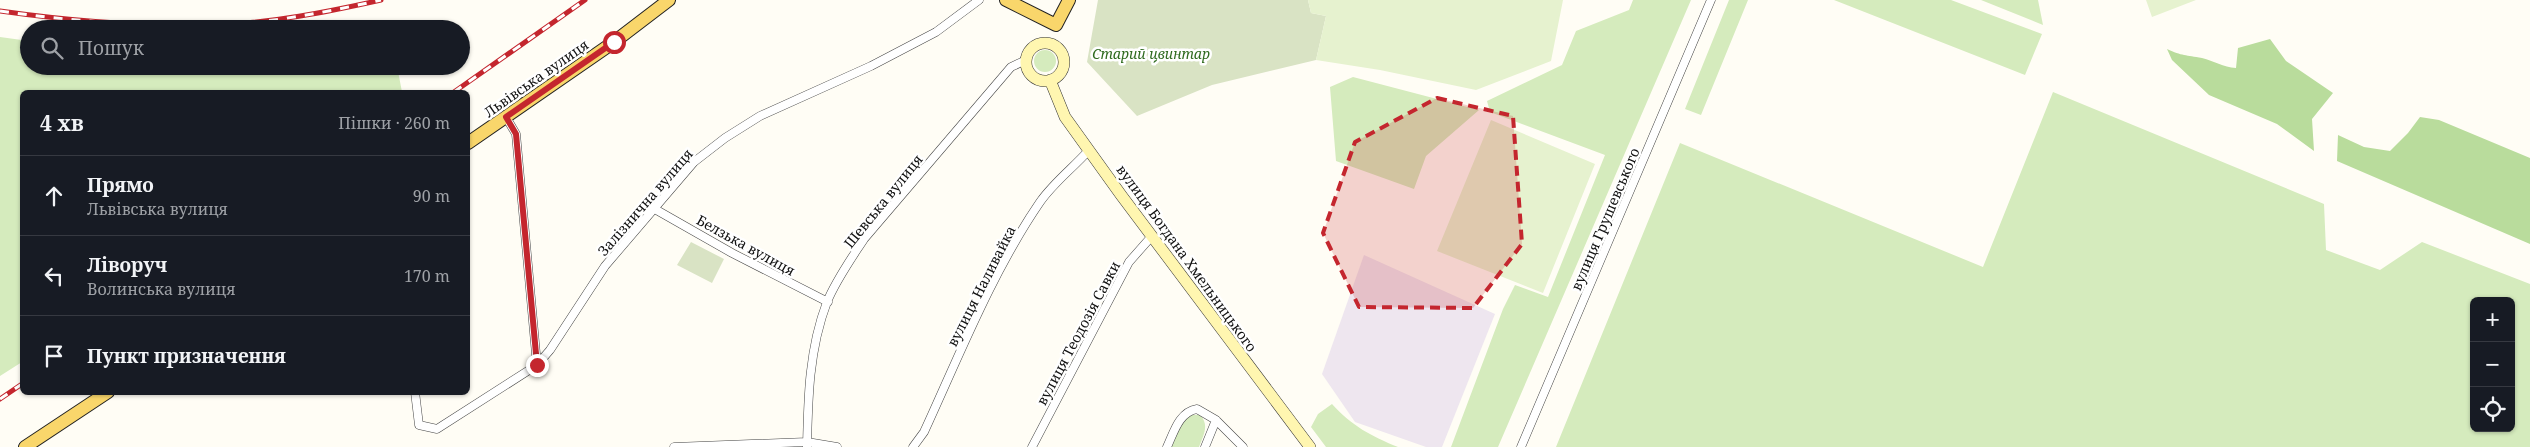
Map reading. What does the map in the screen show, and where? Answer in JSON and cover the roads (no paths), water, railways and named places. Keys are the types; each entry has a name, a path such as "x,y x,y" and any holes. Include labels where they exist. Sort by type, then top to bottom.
{"main road":[{"name":"Львівська вулиця","path":"470,142 614,42 668,0"},
{"path":"1006,0 1056,25"},
{"path":"1052,44 1056,25 1069,0"},
{"path":"1040,43 1052,44 1061,52 1064,63 1060,74 1050,80 1033,76 1027,66 1026,60 1028,55 1040,43"},
{"name":"вулиця Богдана Хмельницького","path":"1050,80 1065,117 1256,378 1310,447"},
{"path":"25,447 103,395"}],"street":[{"name":"Залізнична вулиця","path":"415,395 419,425 437,429 537,365 605,266 694,162 725,138 760,116 871,66 936,32 979,0"},
{"name":"вулиця Грушевського","path":"1522,447 1711,0"},
{"name":"Шевська вулиця","path":"807,445 808,390 814,348 828,302 845,268 864,239 1012,67 1026,60"},
{"path":"506,117 516,134 537,365"},
{"name":"вулиця Наливайка","path":"913,447 924,432 1008,256 1040,202 1060,177 1090,150"},
{"name":"Белзька вулиця","path":"653,208 732,253 828,302"},
{"name":"вулиця Теодозія Савки","path":"1032,447 1129,262 1152,236"},
{"path":"1167,447 1188,410 1197,409 1216,420 1243,447"},
{"path":"1205,447 1216,420"},
{"path":"674,447 807,445 837,447"}],"railway":[{"path":"271,20 340,9 381,0"},
{"path":"457,90 585,0"},
{"path":"0,11 81,20"},
{"path":"0,399 20,385"}],"park label":[{"name":"Старий цвинтар","path":"1151,53"}]}
